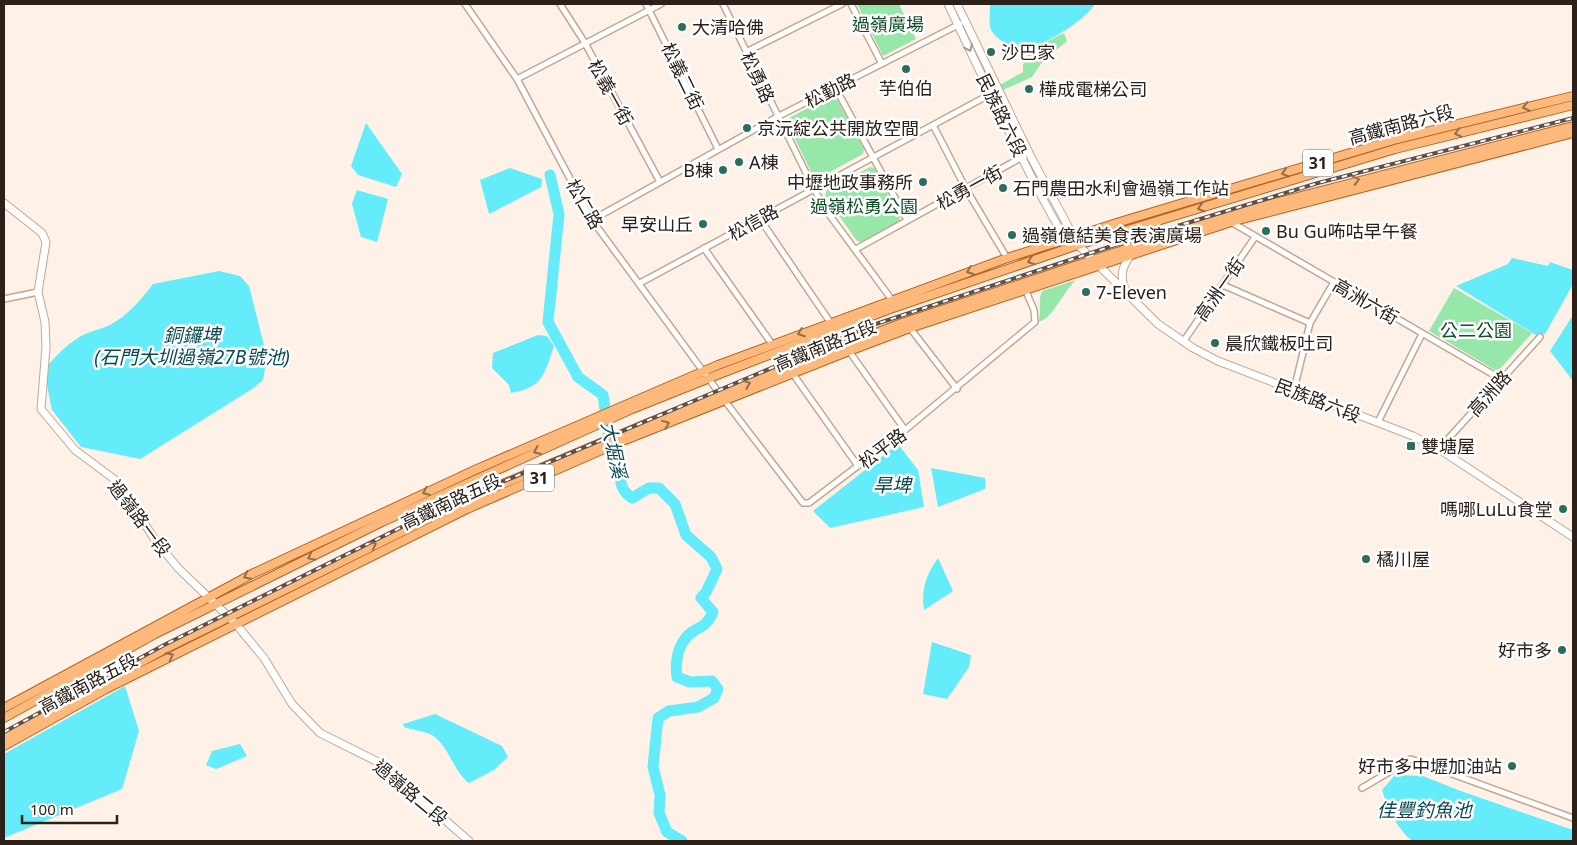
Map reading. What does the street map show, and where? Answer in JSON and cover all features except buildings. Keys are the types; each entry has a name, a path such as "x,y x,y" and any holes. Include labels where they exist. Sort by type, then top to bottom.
{"main road":[{"name":"民族路六段","path":"948,4 962,24 998,90 1069,238"},
{"name":"民族路六段","path":"957,4 962,24 991,94 1022,156 1069,238 1158,324 1183,342 1218,361 1378,422 1439,449 1573,537"},
{"name":"高鐵南路六段","path":"1069,238 1422,133 1573,96"},
{"name":"高鐵南路六段","path":"1078,245 1395,149 1573,105"},
{"name":"31","path":"1091,260 1232,214 1442,158 1573,126"},
{"path":"1395,149 1422,133"},
{"name":"31","path":"1099,266 1231,222 1573,133"},
{"path":"1407,175 1442,158"},
{"name":"過嶺路一段","path":"4,203 42,233 46,242 38,292 45,322 46,347 41,409 75,450 118,482 155,540 178,568 232,620"},
{"name":"高鐵南路五段","path":"4,708 208,597 290,556 477,469 702,371 830,322 1069,238"},
{"name":"高鐵南路五段","path":"4,718 154,634 214,604 448,491 632,409 890,309 1078,245"},
{"path":"1127,294 1121,276 1124,264 1130,256"},
{"name":"高鐵南路五段","path":"4,737 165,649 368,557 467,509 722,398 902,323 1091,260"},
{"name":"高鐵南路五段","path":"4,746 332,566 498,486 722,398 793,374 910,328 1099,266"},
{"path":"448,491 477,469"},
{"path":"467,509 498,486"},
{"path":"332,566 368,557"},
{"name":"過嶺路二段","path":"232,620 264,658 292,704 320,733 380,763 469,841"}],"street":[{"name":"松仁路","path":"464,4 518,79 592,220 640,283 722,398"},
{"name":"松義一街","path":"560,4 585,43 660,182"},
{"name":"松義二街","path":"646,4 718,149"},
{"path":"518,79 661,4"},
{"name":"松勇路","path":"723,4 814,189 828,213 892,300"},
{"path":"746,52 842,4"},
{"path":"851,4 882,64"},
{"name":"松勤路","path":"592,220 777,117 962,24"},
{"path":"835,88 907,220"},
{"name":"松信路","path":"640,283 998,90"},
{"path":"933,125 966,189 1008,258"},
{"name":"松勇一街","path":"856,249 1029,153"},
{"path":"760,218 830,322"},
{"name":"高洲六街","path":"1231,222 1501,379"},
{"name":"高洲一街","path":"1183,342 1255,237"},
{"path":"704,248 772,344"},
{"path":"1294,390 1310,323 1334,282"},
{"path":"1223,285 1310,323"},
{"name":"松平路","path":"722,398 803,502 809,503 957,389 1034,322 1034,310 1025,289"},
{"path":"4,299 38,292"},
{"path":"910,328 957,389"},
{"path":"1378,422 1422,334"},
{"name":"高洲路","path":"1439,449 1540,337"},
{"path":"849,351 905,430"},
{"path":"793,374 858,466"},
{"path":"1362,788 1411,759 1573,818"}],"green space":[{"name":"過嶺廣場","path":"857,4 899,4 916,39 883,56"},
{"path":"1064,33 1067,41 1042,62 1032,77 1003,90 1000,85 1023,72 1023,65 1030,50"},
{"path":"831,96 836,98 864,149 863,154 819,178 813,176 787,122 789,118"},
{"name":"過嶺松勇公園","path":"870,167 874,168 900,217 899,221 862,242 857,241 825,196 827,190"},
{"path":"1076,280 1054,310 1039,322 1042,291"},
{"name":"公二公園","path":"1454,288 1532,333 1499,370 1495,370 1429,331"}],"water":[{"path":"990,4 1095,4 1083,17 1055,37 1036,46 1021,49 1006,44 992,32 990,27"},
{"path":"366,123 402,174 396,187 358,175 351,166"},
{"path":"510,168 542,179 541,187 489,214 480,180"},
{"path":"357,190 388,199 377,242 361,237 352,204"},
{"path":"1512,258 1548,266 1550,262 1573,270 1573,284 1545,334 1536,335 1456,286 1508,264"},
{"name":"銅鑼埤 (石門大圳過嶺27B號池)","path":"219,271 240,276 249,286 267,357 263,380 252,389 140,459 81,447 52,410 44,371 62,350 79,337 110,325 123,317 153,284"},
{"path":"1573,315 1573,381 1550,351"},
{"path":"538,335 547,336 554,346 545,372 530,387 511,393 509,385 492,368 493,353"},
{"name":"旱埤","path":"898,444 918,470 924,507 830,528 813,511"},
{"name":"旱埤","path":"931,468 985,478 985,489 938,507"},
{"path":"938,558 953,591 924,610 923,595 925,582"},
{"path":"932,642 971,655 969,667 947,699 923,694"},
{"path":"125,686 139,731 122,789 4,838 4,754"},
{"path":"435,714 502,746 508,757 494,770 469,783 459,772 438,740 432,735 404,727 403,724"},
{"path":"240,744 247,756 216,769 206,765 212,751"},
{"name":"佳豐釣魚池","path":"1395,775 1423,776 1573,830 1573,841 1412,841 1394,818 1382,790"}],"waterway":[{"name":"大堀溪","path":"550,175 559,214 548,322 578,377 603,395 611,454 620,460 623,489 632,498 649,488 659,488 675,504 686,535 711,557 717,569 701,598 713,612 707,622 688,635 682,643 678,652 676,667 677,677 690,682 712,681 718,689 714,698 698,707 669,711 658,718 653,767 660,795 659,813 667,832 682,841"}],"railway":[{"path":"4,732 164,645 436,510 873,325 1115,245 1318,183 1573,118"}],"place":[{"name":"大清哈佛","path":"682,27"},
{"name":"沙巴家","path":"991,52"},
{"name":"芋伯伯","path":"906,69"},
{"name":"樺成電梯公司","path":"1029,89"},
{"name":"京沅綻公共開放空間","path":"747,128"},
{"name":"A棟","path":"739,162"},
{"name":"B棟","path":"723,170"},
{"name":"中壢地政事務所","path":"923,182"},
{"name":"石門農田水利會過嶺工作站","path":"1003,188"},
{"name":"早安山丘","path":"703,224"},
{"name":"Bu Gu咘咕早午餐","path":"1266,231"},
{"name":"過嶺億結美食表演廣場","path":"1012,235"},
{"name":"7-Eleven","path":"1086,292"},
{"name":"晨欣鐵板吐司","path":"1215,343"},
{"name":"雙塘屋","path":"1411,446"},
{"name":"嗎哪LuLu食堂","path":"1563,509"},
{"name":"橘川屋","path":"1366,559"},
{"name":"好市多","path":"1562,650"},
{"name":"好市多中壢加油站","path":"1512,766"}]}
